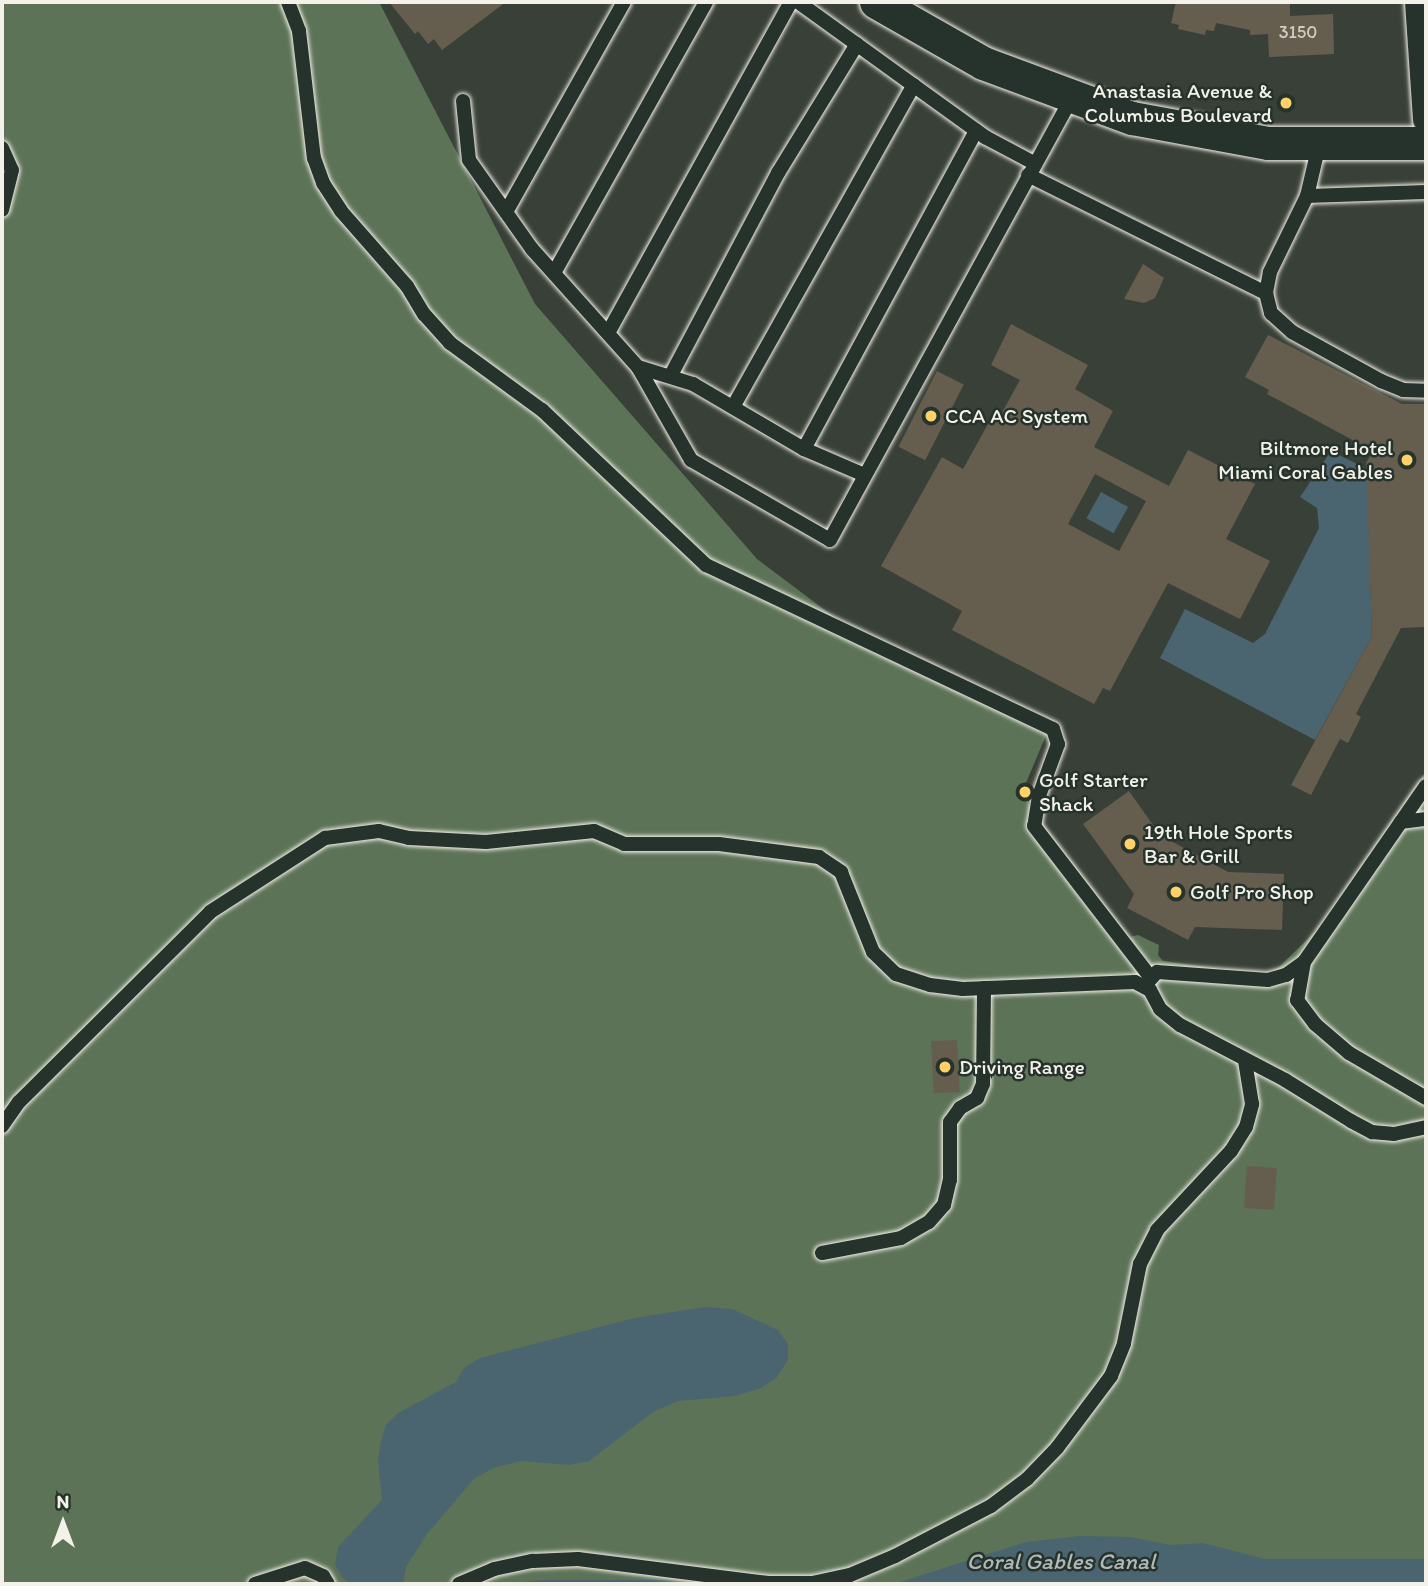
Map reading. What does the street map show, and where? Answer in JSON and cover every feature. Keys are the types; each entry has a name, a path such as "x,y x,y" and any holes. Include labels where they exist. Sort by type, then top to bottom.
{"street":[{"path":"876,2 952,47 1072,99 1132,118 1213,135 1319,145 1426,144"},
{"path":"1418,2 1426,120"}],"lane":[{"path":"288,2 299,31 314,158 323,183 450,344 542,410 706,565 1054,729 1058,744 1038,796 1034,826 1180,1026 1372,1132 1394,1134 1426,1127"},
{"path":"506,212 624,2"},
{"path":"554,273 706,2"},
{"path":"608,333 791,2"},
{"path":"798,2 1031,169 1188,257 1266,293"},
{"path":"671,375 778,173 856,44"},
{"path":"733,407 914,85"},
{"path":"463,102 469,160 554,273 638,367 691,460 830,540 862,474 1072,99"},
{"path":"804,449 976,131"},
{"path":"1319,145 1307,196 1270,272 1266,293 1271,313 1292,332 1393,386 1426,391"},
{"path":"2,148 12,170 2,210"},
{"path":"1307,196 1426,192"},
{"path":"638,367 671,375 733,407 804,449 862,474"},
{"path":"2,1126 19,1102 210,912 295,854 326,838 355,831 486,842 594,831 624,844 719,844 819,858 841,872 873,952 896,974 930,985 984,988 1147,982 1157,972 1187,972 1268,980 1286,975 1304,962 1426,786"},
{"path":"1401,822 1426,819"},
{"path":"1304,962 1297,1000 1315,1024 1349,1053 1426,1098"},
{"path":"822,1254 901,1238 929,1222 944,1205 950,1180 950,1122 960,1108 977,1098 983,1084 984,988"},
{"path":"459,1584 494,1569 533,1561 578,1559 768,1583 812,1583 850,1574 895,1556 991,1506 1027,1479 1057,1448 1111,1376 1124,1343 1140,1264 1157,1230 1231,1151 1246,1127 1252,1104 1245,1061"},
{"path":"255,1584 305,1568 323,1576 328,1584"}],"green space":[{"path":"2,2 379,2 535,304 757,559 866,641 1047,733 1023,790 1032,810 1130,937 1138,935 1159,945 1158,955 1163,961 1264,975 1278,968 1316,931 1426,771 1426,1584 2,1584"}],"water":[{"path":"1331,451 1367,469 1372,636 1315,740 1160,658 1185,609 1253,643 1265,634 1319,528 1317,508 1300,497"},
{"path":"1101,492 1128,507 1114,533 1086,518"},
{"path":"705,1307 732,1309 778,1330 788,1344 788,1360 776,1378 761,1388 735,1396 678,1401 653,1412 589,1461 569,1465 521,1461 493,1468 474,1479 426,1535 406,1567 403,1584 349,1584 343,1578 335,1565 338,1547 382,1500 378,1462 381,1441 386,1425 398,1413 456,1382 464,1368 480,1358 634,1318"},
{"name":"Coral Gables Canal","path":"1080,1536 1131,1537 1170,1545 1203,1543 1265,1559 1426,1559 1426,1584 894,1584 1026,1542"},
{"path":"542,1580 665,1580 689,1584 504,1584"}],"building":[{"path":"389,2 506,2 442,50 434,39 428,44 418,31 415,34"},
{"path":"1176,2 1290,2 1290,16 1333,14 1334,54 1269,57 1268,34 1250,35 1250,30 1216,23 1214,31 1206,30 1205,35 1178,29 1179,25 1171,23"},
{"path":"1143,264 1164,278 1155,298 1144,303 1124,299"},
{"path":"1011,324 1088,365 1075,389 1113,411 1094,447 1169,486 1188,450 1255,484 1226,539 1270,561 1240,619 1168,583 1110,691 1103,688 1094,704 952,630 962,611 881,566 942,457 963,469 993,415 999,418 1020,380 991,365","holes":["1095,474 1146,501 1119,551 1068,524"]},
{"path":"1268,335 1402,404 1426,404 1426,627 1401,628 1356,714 1361,717 1348,743 1340,739 1311,795 1291,785 1372,636 1366,463 1373,451 1267,394 1269,390 1245,377"},
{"name":"CCA AC System","path":"937,371 964,385 925,460 898,447"},
{"path":"1129,791 1160,835 1228,872 1284,874 1282,930 1195,927 1188,940 1127,908 1134,894 1083,824"},
{"name":"Driving Range","path":"957,1040 960,1092 934,1093 931,1041"},
{"path":"1247,1166 1277,1168 1274,1210 1244,1208"}],"place":[{"name":"Anastasia Avenue & Columbus Boulevard","path":"1286,103"},
{"name":"CCA AC System","path":"931,416"},
{"name":"Biltmore Hotel Miami Coral Gables","path":"1407,460"},
{"name":"Golf Starter Shack","path":"1025,792"},
{"name":"19th Hole Sports Bar & Grill","path":"1130,844"},
{"name":"Golf Pro Shop","path":"1176,892"},
{"name":"Driving Range","path":"945,1067"}]}
